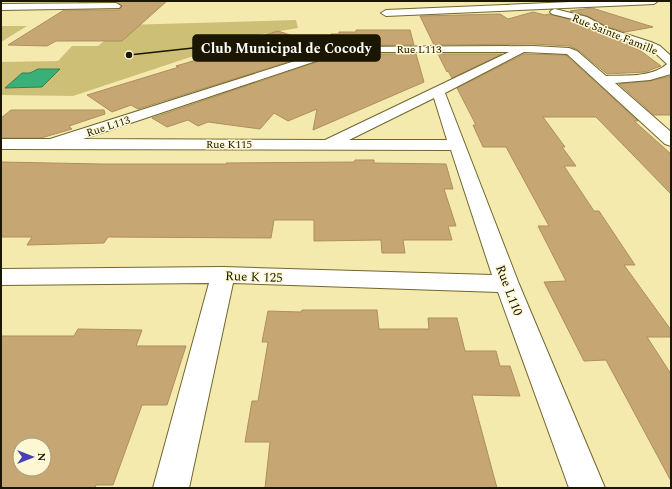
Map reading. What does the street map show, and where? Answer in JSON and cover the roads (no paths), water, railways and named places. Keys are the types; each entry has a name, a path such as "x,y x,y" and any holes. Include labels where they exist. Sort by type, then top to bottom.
{"street":[{"path":"33,7 44,1"},
{"path":"386,13 654,1"},
{"path":"1,7 116,6"},
{"name":"Rue Sainte Famille","path":"531,6 584,19 603,30 647,44 656,48 671,62"},
{"name":"Rue L113","path":"52,144 339,50 356,49 533,49 569,51 671,141"},
{"path":"327,145 523,50"},
{"name":"Rue Sainte Famille","path":"603,80 662,74 671,67"},
{"name":"Rue L110","path":"438,91 507,284 587,488"},
{"name":"Rue K115","path":"1,144 457,145"},
{"path":"171,488 223,275"},
{"name":"Rue K 125","path":"1,277 223,275 507,284"}],"place":[{"name":"Club Municipal de Cocody","path":"129,55"}]}
